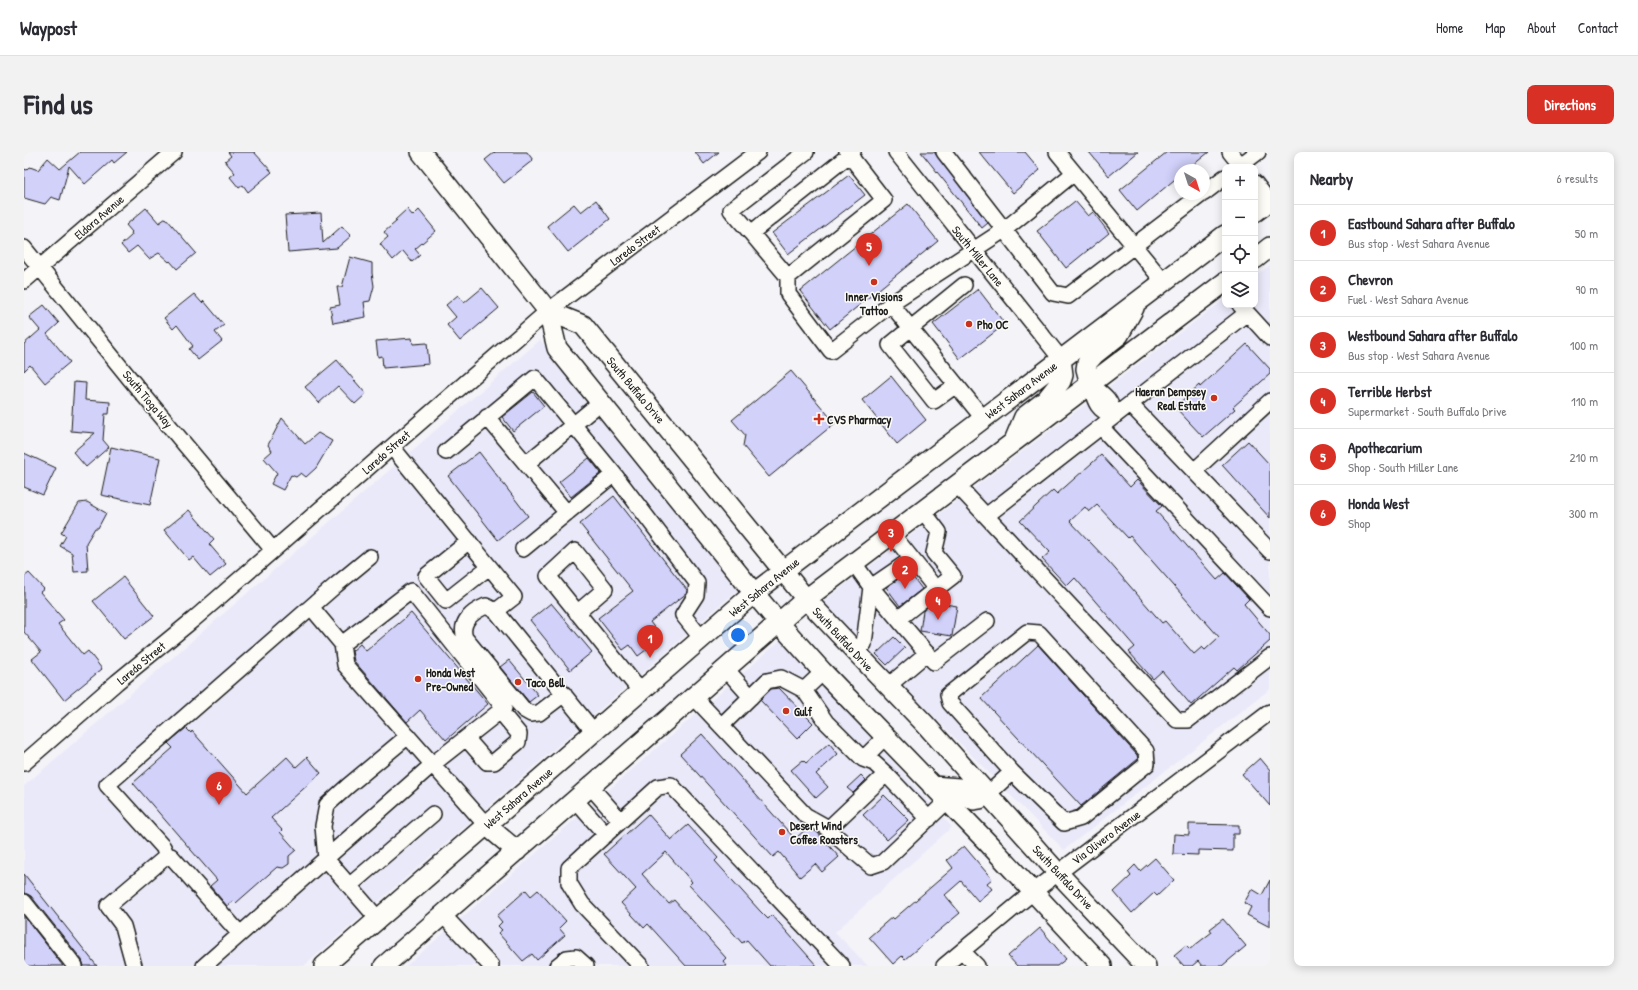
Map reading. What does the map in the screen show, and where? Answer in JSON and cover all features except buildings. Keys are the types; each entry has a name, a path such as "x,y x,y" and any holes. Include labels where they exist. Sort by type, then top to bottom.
{"main road":[{"name":"South Buffalo Drive","path":"421,152 548,311 557,348 779,623 823,672 1102,966"},
{"name":"West Sahara Avenue","path":"324,966 754,593 1224,236"},
{"path":"1258,257 1270,247"},
{"path":"384,966 806,599 1090,384 1222,286"},
{"path":"1090,384 1086,369 1087,363 1095,354 1119,335 1139,300"},
{"name":"South Buffalo Drive","path":"548,311 583,325 806,599 925,724 1058,873 1146,966"},
{"path":"1013,442 1024,417 1046,400 1061,381 1063,374 1061,359"},
{"path":"932,786 959,788 967,796 974,800 980,799 988,794"},
{"path":"486,825 517,851"}],"street":[{"name":"Eldora Avenue","path":"24,281 174,152"},
{"name":"Laredo Street","path":"24,763 273,550 548,311 758,152"},
{"path":"806,152 731,210 788,276 788,294 830,351 891,304 1004,230 1074,173"},
{"name":"South Miller Lane","path":"896,152 1061,359"},
{"path":"944,152 1053,293 1068,296 1194,200"},
{"path":"1058,152 1163,281"},
{"path":"1230,152 1239,164"},
{"path":"1243,164 1258,152"},
{"path":"751,233 850,153 884,200 788,276"},
{"path":"1210,188 1222,179"},
{"path":"1258,189 1266,204"},
{"name":"South Tioga Way","path":"24,248 131,380 273,550"},
{"path":"956,385 934,401 890,345 964,284"},
{"path":"891,304 983,418"},
{"path":"986,516 1130,404 1243,309 1270,338"},
{"path":"446,452 535,378 614,474 698,583 696,595 683,615 702,639"},
{"path":"1090,384 1095,402 1104,412 1114,416"},
{"path":"526,464 601,402"},
{"path":"1194,471 1270,402"},
{"path":"1130,404 1270,551"},
{"path":"487,417 567,513"},
{"path":"1101,427 1270,608"},
{"path":"392,447 514,597 496,611"},
{"path":"523,549 614,474"},
{"path":"957,485 1177,720 1188,720 1270,657"},
{"path":"898,619 953,576 934,554 939,532 923,511"},
{"path":"892,534 936,589"},
{"path":"469,541 426,576 446,601 489,566"},
{"path":"240,934 170,856 167,856 163,847 107,785 370,557"},
{"path":"856,652 864,644 871,587 912,558"},
{"path":"854,563 871,587 934,662 987,621"},
{"path":"204,966 433,764 504,708 411,591 342,644"},
{"path":"564,694 539,713 531,714 524,710 465,638 462,631 464,623 470,616 486,606 496,611 564,694 594,732"},
{"path":"311,607 342,644 345,665 486,825"},
{"path":"578,613 641,692"},
{"path":"1027,632 1039,633 1146,751 1146,764 1081,818 1064,823 1012,772 950,703 948,695 1027,632"},
{"path":"888,686 927,653"},
{"path":"726,669 751,697"},
{"path":"804,690 823,672"},
{"path":"721,726 767,681 780,678 804,690 826,722 863,759 874,763 886,774 929,819"},
{"path":"694,697 805,814 828,829 871,866 883,862 947,801"},
{"path":"466,738 488,762 494,762 518,742 519,734 500,711"},
{"name":"Via Olivero Avenue","path":"944,966 1033,892 1270,712"},
{"path":"378,919 326,859 323,826 327,805 408,736"},
{"path":"863,759 885,737"},
{"path":"988,794 1012,772"},
{"path":"828,829 886,774"},
{"path":"641,966 582,904 569,883 569,868 658,788 671,785 842,966"},
{"path":"590,786 621,821"},
{"path":"575,800 606,835"},
{"path":"349,886 433,814"},
{"path":"133,961 122,926 108,906 167,856"},
{"path":"24,902 75,966"},
{"path":"443,915 491,966"},
{"path":"962,951 977,966"},
{"path":"557,966 567,958 576,957 586,966"}],"shaded area":[{"path":"1270,265 1270,689 1064,850 822,602 1222,301 1222,308 1258,308 1258,274"},
{"path":"540,340 739,589 304,966 24,966 24,786"},
{"path":"782,639 952,827 835,932 868,966 406,966"}],"place":[{"name":"Apothecarium","path":"869,266"},
{"name":"Inner Visions Tattoo","path":"874,282"},
{"name":"Pho OC","path":"969,324"},
{"name":"Haeran Dempsey Real Estate","path":"1214,398"},
{"name":"CVS Pharmacy","path":"819,419"},
{"name":"Westbound Sahara after Buffalo","path":"891,552"},
{"name":"Chevron","path":"905,589"},
{"name":"Terrible Herbst","path":"938,620"},
{"name":"Eastbound Sahara after Buffalo","path":"650,658"},
{"name":"Honda West Pre-Owned","path":"418,679"},
{"name":"Taco Bell","path":"518,682"},
{"name":"Gulf","path":"786,711"},
{"name":"Honda West","path":"219,805"},
{"name":"Desert Wind Coffee Roasters","path":"782,832"}]}
